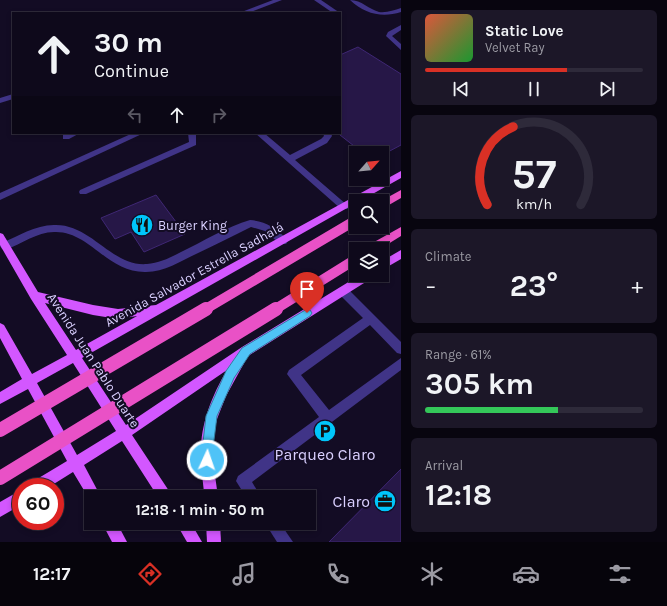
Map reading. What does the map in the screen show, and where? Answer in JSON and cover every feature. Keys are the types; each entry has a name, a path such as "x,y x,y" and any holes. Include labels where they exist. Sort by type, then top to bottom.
{"highway":[{"path":"389,201 401,194"},
{"path":"0,430 349,224"},
{"path":"383,242 401,231"},
{"path":"0,478 349,262"}],"main road":[{"name":"Avenida Salvador Estrella Sadhalá","path":"0,398 401,174"},
{"name":"Avenida Juan Pablo Duarte","path":"2,242 35,296 161,490"},
{"path":"389,262 401,254"},
{"path":"52,478 124,433 246,351 357,282"},
{"path":"35,296 93,310 118,314 164,307"},
{"path":"0,328 90,490"},
{"path":"210,490 207,460 211,416 230,374 246,351"},
{"path":"0,510 12,503"},
{"path":"113,530 120,542"},
{"path":"187,530 195,542"},
{"path":"213,530 214,542"}],"street":[{"path":"245,12 279,0"},
{"path":"317,0 335,12"},
{"path":"353,0 378,14 390,14 401,10"},
{"path":"401,27 390,33 389,36 392,41 401,48"},
{"path":"0,101 12,96"},
{"path":"66,137 74,134"},
{"path":"0,197 138,134"},
{"path":"83,192 193,143 192,134"},
{"path":"260,134 344,207"},
{"path":"289,159 324,141 328,136 327,134"},
{"path":"2,242 56,228 66,229 77,233 117,261 129,267 142,269 164,265 250,223 260,223 267,226 283,240"},
{"path":"343,291 401,348"},
{"path":"328,418 294,374 371,318"},
{"path":"249,490 243,481 401,363"},
{"path":"277,530 286,542"}],"building":[{"path":"358,47 401,74 401,145 389,151 389,146 354,146 340,135 341,55"},
{"name":"Burger King","path":"156,195 185,234 144,252 131,232 115,239 101,218"},
{"name":"Claro","path":"401,469 401,542 329,542"}],"place":[{"name":"Burger King","path":"142,225"},
{"name":"Parqueo Claro","path":"325,431"},
{"name":"Claro","path":"385,501"}],"route":[{"path":"207,460 211,416 230,374 246,351 307,313"}]}
